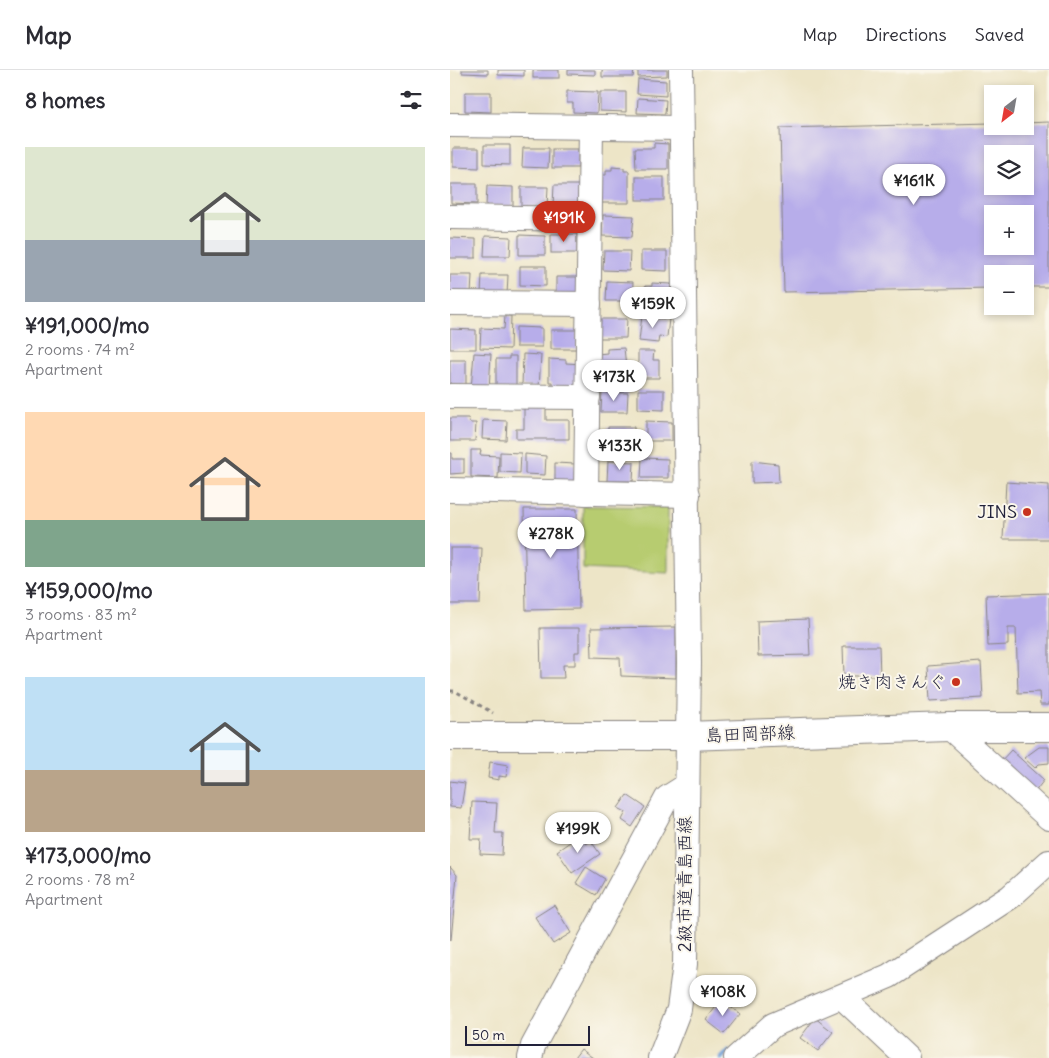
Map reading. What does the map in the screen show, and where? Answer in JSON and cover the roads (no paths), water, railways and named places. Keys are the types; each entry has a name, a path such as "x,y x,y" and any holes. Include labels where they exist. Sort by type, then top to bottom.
{"main road":[{"name":"島田岡部線","path":"450,736 686,736 949,727 1049,727"}],"street":[{"name":"2級市道青島西線","path":"660,1058 679,1009 685,964 686,736 689,663 688,495 680,70"},
{"path":"450,124 681,128"},
{"path":"586,493 591,127"},
{"path":"450,217 590,219"},
{"path":"450,304 589,304"},
{"path":"450,396 588,397"},
{"path":"450,490 688,495"},
{"path":"949,727 1049,818"},
{"path":"530,1058 533,1046 667,798 686,786"},
{"path":"736,1058 773,1025 889,976 1010,897 1049,862"},
{"path":"842,997 907,1058"}],"waterway":[{"path":"721,1058 728,1051"}],"place":[{"name":"JINS","path":"1027,512"},
{"name":"焼き肉きんぐ","path":"956,682"}]}
